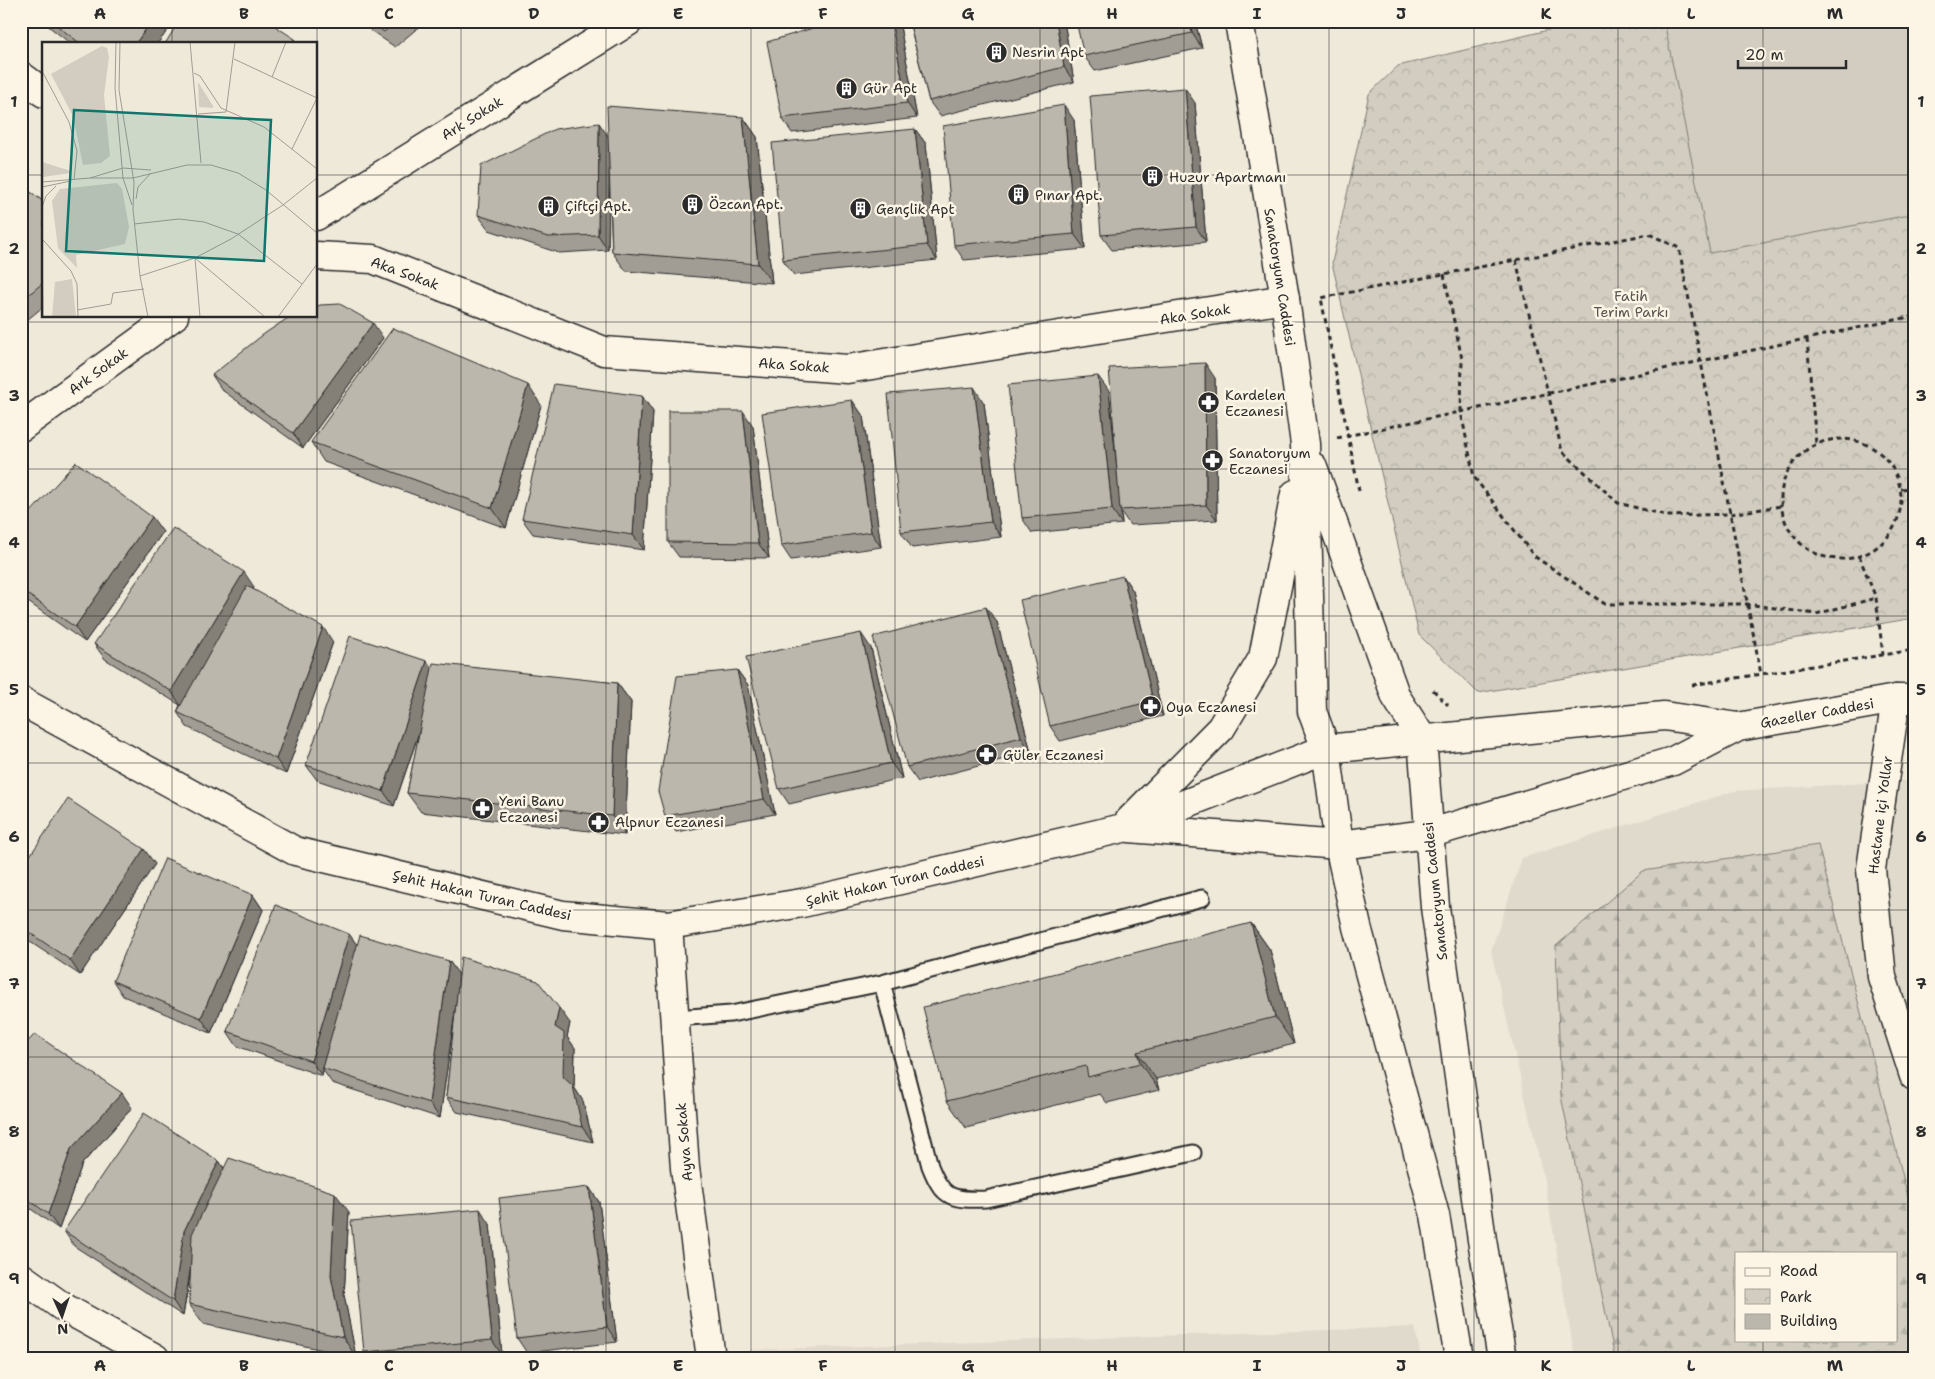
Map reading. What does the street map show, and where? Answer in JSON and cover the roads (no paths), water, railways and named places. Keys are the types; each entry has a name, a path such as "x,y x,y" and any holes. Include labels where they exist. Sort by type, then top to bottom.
{"main road":[{"name":"Ark Sokak","path":"318,215 629,21"},
{"name":"Sanatoryum Caddesi","path":"1239,21 1284,299 1305,444 1312,711 1326,749 1339,845 1357,928 1435,1215 1458,1358"},
{"path":"21,76 42,92"},
{"name":"Aka Sokak","path":"318,256 373,259 604,351 847,369 1284,299"},
{"name":"Ark Sokak","path":"21,427 171,318"},
{"name":"Sanatoryum Caddesi","path":"1305,444 1396,698 1422,738 1435,907 1468,1142 1502,1358"},
{"path":"1123,828 1221,728 1263,658 1305,444"},
{"name":"Gazeller Caddesi","path":"1738,727 1908,696"},
{"name":"Hastane içi Yollar","path":"1908,696 1871,870 1882,976 1914,1076"},
{"name":"Şehit Hakan Turan Caddesi","path":"21,701 295,851 563,915 668,925 802,903 1123,828"},
{"path":"1123,828 1326,749 1422,738 1664,716 1738,727"},
{"path":"1123,828 1339,845 1428,834 1673,761 1738,727"},
{"name":"Ayva Sokak","path":"668,925 685,1168 711,1358"},
{"path":"21,1278 63,1307 155,1358"}],"lane":[{"path":"675,1018 731,1014 882,984 1202,898"},
{"path":"882,984 930,1166 938,1186 958,1200 986,1199 1193,1153"}],"place":[{"name":"Nesrin Apt","path":"996,52"},
{"name":"Gür Apt","path":"847,88"},
{"name":"Huzur Apartmanı","path":"1153,177"},
{"name":"Pınar Apt.","path":"1019,195"},
{"name":"Özcan Apt.","path":"693,204"},
{"name":"Çiftçi Apt.","path":"549,206"},
{"name":"Gençlik Apt","path":"860,209"},
{"name":"Kardelen Eczanesi","path":"1209,403"},
{"name":"Sanatoryum Eczanesi","path":"1213,461"},
{"name":"Oya Eczanesi","path":"1150,707"},
{"name":"Güler Eczanesi","path":"987,755"},
{"name":"Yeni Banu Eczanesi","path":"483,809"},
{"name":"Alpnur Eczanesi","path":"599,822"}],"park label":[{"name":"Fatih Terim Parkı","path":"1631,304"}]}
